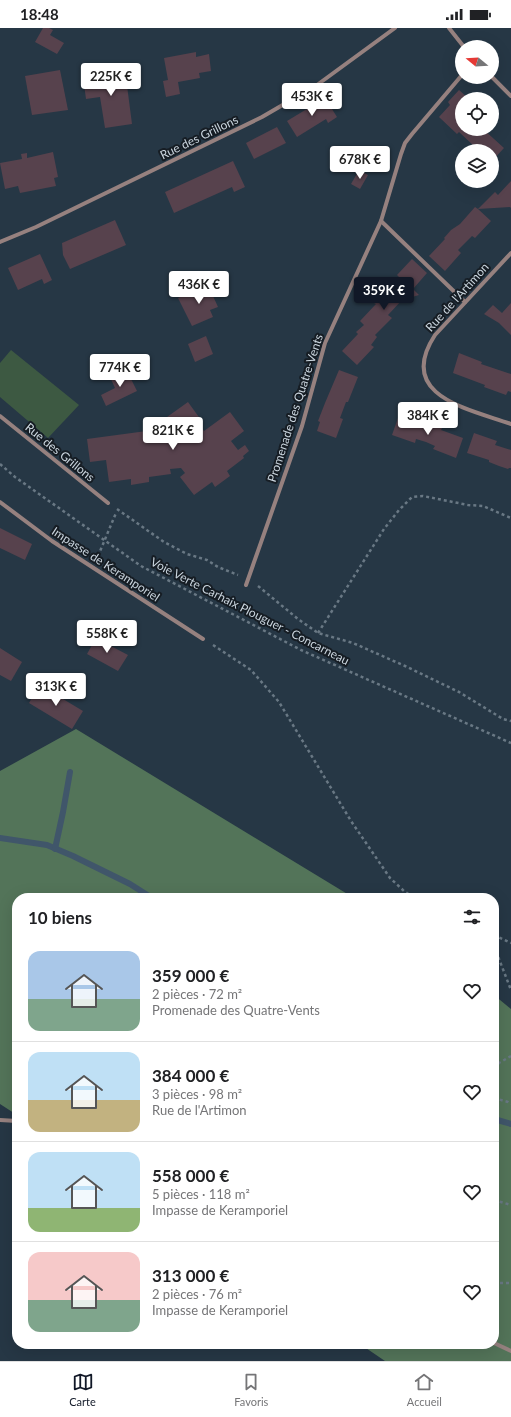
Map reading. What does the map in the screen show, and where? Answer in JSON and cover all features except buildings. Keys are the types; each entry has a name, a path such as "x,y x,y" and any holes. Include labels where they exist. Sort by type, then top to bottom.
{"street":[{"name":"Rue des Grillons","path":"0,242 57,217 262,117 317,86 394,28"},
{"path":"448,28 458,40"},
{"name":"Promenade des Quatre-Vents","path":"246,585 302,426 325,343 381,221 405,144 455,83"},
{"path":"499,84 511,96"},
{"path":"381,221 465,302"},
{"name":"Rue de l'Artimon","path":"511,253 435,334 429,343 425,354 423,367 428,384 434,391 445,399 511,424"},
{"name":"Rue des Grillons","path":"0,416 108,503"},
{"name":"Impasse de Keramporiel","path":"0,502 52,541 204,639"},
{"path":"0,1120 12,1121"},
{"path":"499,1345 511,1351"}],"path":[{"name":"Voie Verte Carhaix Plouguer - Concarneau","path":"0,464 15,477 141,566 301,650 511,743"},
{"path":"318,633 384,529 399,510 412,497 423,496 468,505 483,506 511,518"},
{"path":"108,503 164,542 187,554 207,560 218,567 248,579 318,633 353,643 405,666 459,692 502,719 511,721"},
{"path":"94,568 104,540 118,509"},
{"path":"204,639 251,670 279,702 355,827 390,878 407,893"},
{"path":"499,938 511,943"},
{"path":"499,959 511,990"},
{"path":"499,1063 511,1056"},
{"path":"499,1099 511,1104"},
{"path":"499,1201 511,1205"},
{"path":"499,1283 508,1283"}],"green space":[{"path":"11,350 79,405 48,438 0,397 0,363"},
{"path":"76,729 346,893 12,893 12,1112 0,1104 0,771"},
{"path":"499,999 511,1009 511,1361 385,1361 367,1349 499,1349"}],"waterway":[{"path":"55,849 70,772"},
{"path":"0,838 47,845 130,884 144,893"},
{"path":"499,1120 511,1124"}]}
